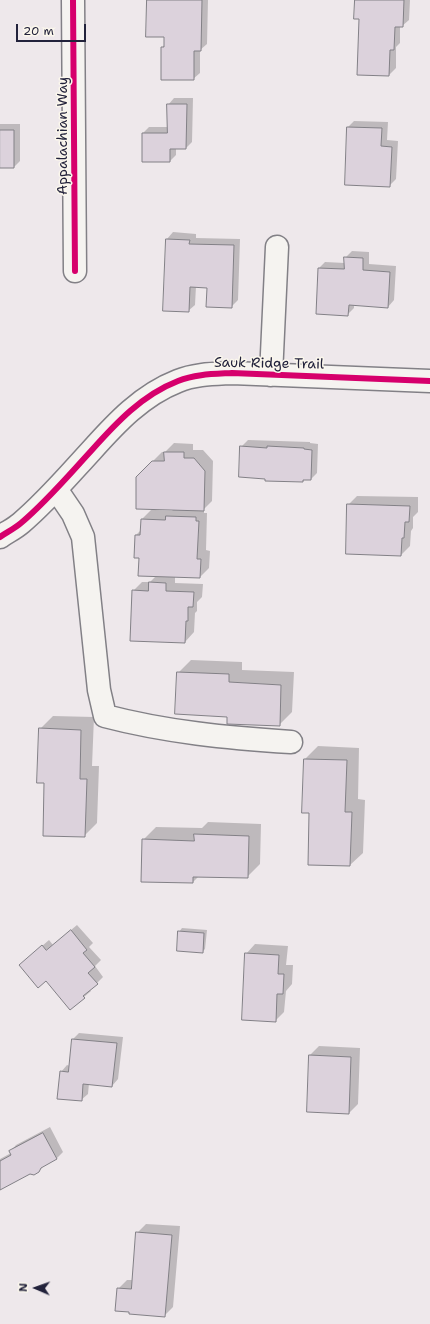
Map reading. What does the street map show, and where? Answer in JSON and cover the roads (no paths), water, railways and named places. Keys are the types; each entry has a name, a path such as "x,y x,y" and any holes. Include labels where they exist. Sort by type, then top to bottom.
{"street":[{"name":"Appalachian Way","path":"73,0 75,271"},
{"path":"271,374 277,247"},
{"name":"Sauk Ridge Trail","path":"0,537 20,524 56,489 108,431 130,410 160,389 180,380 205,375 232,373 430,381"},
{"path":"56,489 73,514 83,537 99,690 105,716 134,724 230,738 291,742"}]}
